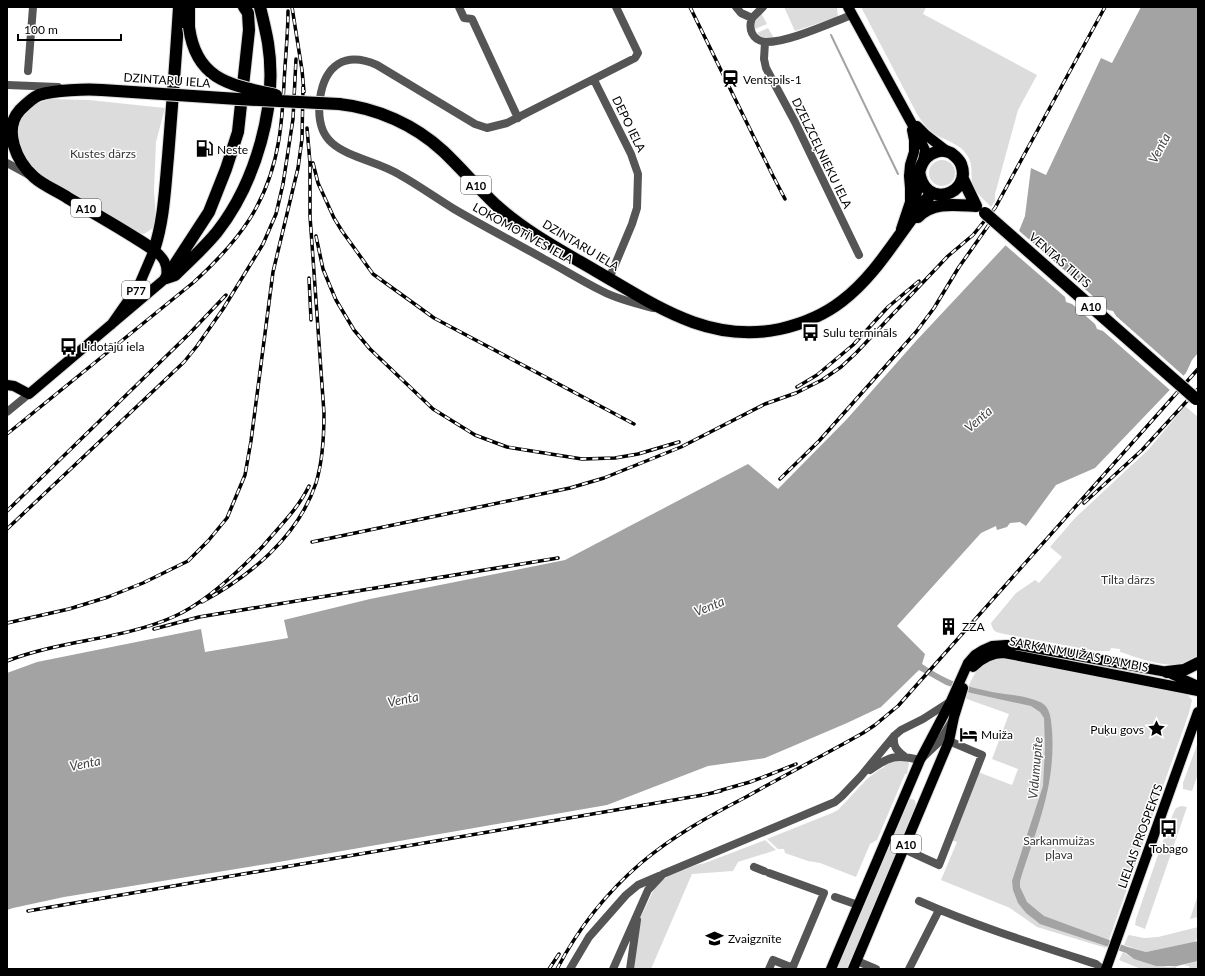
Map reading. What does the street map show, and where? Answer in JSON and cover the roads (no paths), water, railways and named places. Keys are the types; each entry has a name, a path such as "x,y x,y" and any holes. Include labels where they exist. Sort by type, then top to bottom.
{"highway":[{"path":"166,278 209,212 226,169 238,132 249,30 248,13 244,7"},
{"path":"166,278 175,275 217,231 235,204 254,163 263,133 268,106 270,73 268,43 260,7"},
{"name":"A10","path":"188,8 191,42 202,64 210,72 234,85 304,101"},
{"name":"A10","path":"96,90 52,92 39,95 28,102 18,112 14,121 12,130 14,149 21,162 35,178 137,238 154,250 160,232 164,205 174,90 188,8"},
{"name":"DZINTARU IELA","path":"96,90 238,99 304,101 339,104 382,114 410,126 425,136 442,150 485,195 512,218 544,240 667,312 702,326 734,332 767,331 801,323 829,310 854,291 878,266 900,234"},
{"path":"932,193 925,187 920,179 921,165 930,154 938,151 948,152"},
{"name":"A10","path":"948,152 961,162 963,179 981,210"},
{"name":"A10","path":"900,234 914,206 921,165"},
{"path":"946,194 956,189 963,179"},
{"name":"A10","path":"900,234 932,193 939,195 946,194 981,210"},
{"path":"900,234 928,208 955,205 981,210"},
{"name":"VENTAS TILTS","path":"981,210 1197,399"},
{"name":"A10","path":"1167,672 1184,670 1198,663"}],"main road":[{"path":"850,11 925,150 921,165"},
{"path":"909,118 926,135 948,152"},
{"path":"900,234 910,202 909,176 910,165 914,152 914,140 909,118"},
{"name":"P77","path":"28,394 111,326 166,278 166,263 162,256 154,250 139,285 111,326"},
{"path":"7,385 14,386 28,394"},
{"name":"SARKANMUIŽAS DAMBIS","path":"831,969 920,760 955,697 968,663 975,655 992,646 1018,645 1167,672 1198,686"},
{"name":"SARKANMUIŽAS DAMBIS","path":"964,676 980,660 989,655 1004,653 1198,691"},
{"name":"SARKANMUIŽAS DAMBIS","path":"855,965 949,742 954,717 955,697"},
{"name":"LIELAIS PROSPEKTS","path":"1107,965 1198,712"}],"street":[{"path":"28,71 33,7"},
{"path":"459,7 464,18 472,19 518,118"},
{"path":"594,80 635,58 638,53 616,7"},
{"path":"736,7 741,13 752,18"},
{"path":"763,7 752,18 750,28 752,34 760,41 765,42 774,42 794,36 850,11"},
{"name":"DZELZCEĻNIEKU IELA","path":"765,42 764,60 766,68 794,122 858,255"},
{"name":"LOKOMOTĪVES IELA","path":"594,80 508,123 487,128 475,124 377,65 366,60 348,60 336,65 326,76 321,90 319,106 320,120 323,131 331,142 342,151 379,164 399,174 454,209 602,292 667,312"},
{"name":"DEPO IELA","path":"594,80 631,154 638,174 637,208 632,224 609,279"},
{"path":"7,85 96,90"},
{"path":"7,163 35,178"},
{"name":"P77","path":"7,412 28,394"},
{"path":"570,969 589,937 626,895 638,885 835,802 861,776 894,736 901,730 923,719 955,697"},
{"path":"861,776 882,762 893,757 904,756 920,760 939,742 954,717"},
{"path":"894,736 894,743 897,751 904,756"},
{"path":"904,849 939,865 982,755 949,742"},
{"path":"754,867 858,905"},
{"path":"613,969 648,890 663,874"},
{"path":"769,969 773,960 792,968 829,895"},
{"path":"919,901 939,910 1096,964 1102,969"},
{"path":"630,969 638,910"},
{"path":"909,969 939,910"},
{"path":"855,965 876,969"}],"water":[{"name":"Venta","path":"1141,7 1198,7 1198,353 1192,360 1186,373 1095,468 1056,485 1026,526 1020,522 1010,523 1007,527 997,530 996,526 981,533 897,626 925,654 922,664 938,674 970,687 1040,702 1044,704 1050,714 1052,751 1048,789 1044,807 1020,881 1020,887 1027,902 1044,916 1128,947 1146,952 1198,941 1198,961 1177,966 1156,966 1134,959 1126,953 1040,924 1026,913 1018,903 1013,890 1012,881 1043,786 1045,747 1044,718 1040,712 1031,706 971,693 946,685 919,670 881,707 847,723 765,758 708,766 607,805 273,863 64,897 7,910 7,673 37,662 201,629 205,652 288,638 284,620 370,599 565,560 748,464 778,489 847,419 916,341 1019,231 1025,216 1031,168 1046,175 1101,58 1112,63"}],"waterway":[{"path":"831,35 898,174"}],"railway":[{"path":"292,7 304,92"},
{"path":"690,7 785,199"},
{"path":"312,542 570,488 604,478 681,447 765,404 796,393 822,380 841,367 856,353 948,256 973,235 995,208 1105,7"},
{"path":"7,434 194,282 225,251 250,218 260,201 268,182 279,139 283,105 288,11"},
{"path":"7,529 184,362 223,309 263,244 276,214 283,184 293,119 296,59"},
{"path":"7,623 69,609 108,597 143,583 188,561 208,541 227,518 245,475 251,441 273,272 298,168 302,139 303,87"},
{"path":"202,602 238,580 285,538 308,503 316,483 320,466 323,448 324,413 310,216 310,163 307,128"},
{"path":"313,163 318,183 334,218 373,274 434,318 634,424"},
{"path":"780,479 819,441 916,332 934,308 959,267 993,219"},
{"path":"316,236 323,269 336,300 354,330 370,349 433,409 475,435 507,447 582,459 615,458 638,454 679,442"},
{"path":"309,278 311,320"},
{"path":"797,387 817,375 853,345 888,307 919,281"},
{"path":"7,511 189,334 226,295"},
{"path":"557,969 574,940 594,912 616,887 653,853 705,819 863,733 898,706 1198,369"},
{"path":"1084,503 1142,450 1198,389"},
{"path":"7,661 48,648 133,631 153,625 185,611 221,586 254,556 294,510 309,486"},
{"path":"154,629 199,617 558,558"},
{"path":"761,778 796,764"},
{"path":"715,792 766,776"},
{"path":"28,911 721,791"},
{"path":"549,969 559,954"}],"place":[{"name":"Ventspils-1","path":"730,79"},
{"name":"Neste","path":"204,149"},
{"name":"Sulu termināls","path":"810,332"},
{"name":"Lidotāju iela","path":"68,346"},
{"name":"ZZA","path":"949,626"},
{"name":"Puķu govs","path":"1157,729"},
{"name":"Muiža","path":"968,734"},
{"name":"Tobago","path":"1169,829"},
{"name":"Zvaigznīte","path":"715,938"}],"park label":[{"name":"Kustes dārzs","path":"103,153"},
{"name":"Tilta dārzs","path":"1128,579"},
{"name":"Sarkanmuižas pļava","path":"1059,847"}],"water label":[{"name":"Vidumupīte","path":"1035,768"}]}
